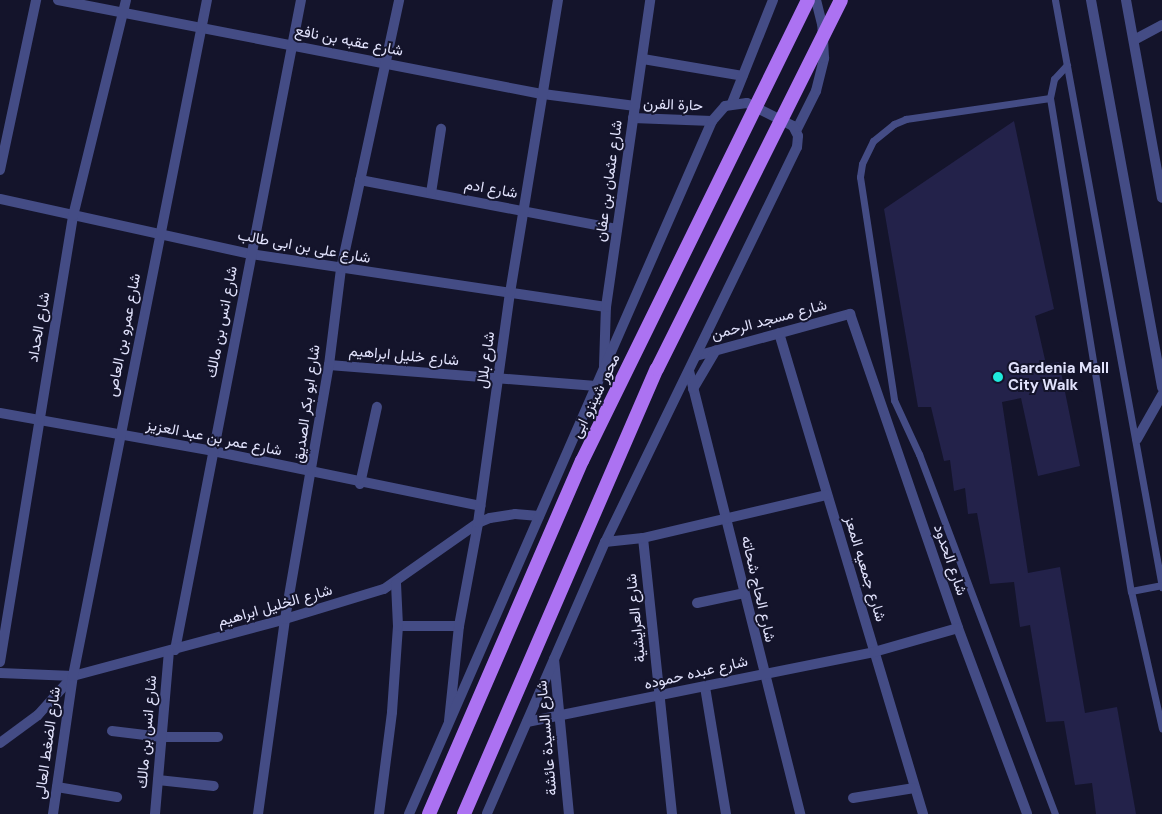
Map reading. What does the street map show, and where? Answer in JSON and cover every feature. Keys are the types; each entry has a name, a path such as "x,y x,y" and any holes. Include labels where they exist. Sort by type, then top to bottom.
{"main road":[{"name":"محور شينزو ابى","path":"429,814 582,461 808,0"},
{"path":"464,814 657,369 841,0"}],"street":[{"path":"0,170 36,0"},
{"name":"شارع عقبه بن نافع","path":"58,0 202,26 291,46 543,94 635,106"},
{"name":"شارع الحداد","path":"0,662 73,216 126,0"},
{"name":"شارع عمرو بن العاص","path":"74,676 159,234 207,0"},
{"name":"شارع انس بن مالك","path":"155,814 172,651 301,0"},
{"name":"شارع ابو بكر الصديق","path":"258,814 285,619 312,473 329,365 341,269 399,0"},
{"name":"شارع بلال","path":"448,724 459,626 478,523 510,293 558,0"},
{"name":"شارع عثمان بن عفان","path":"604,367 606,307 650,0"},
{"path":"732,103 773,0"},
{"path":"487,814 606,542 797,147 796,131 816,91 824,58 822,24 816,0"},
{"path":"1091,0 1162,388"},
{"path":"1126,0 1162,198"},
{"path":"1134,40 1162,25"},
{"path":"643,59 743,76"},
{"path":"409,814 712,121 719,110 732,103 746,104 789,123 796,131"},
{"name":"حارة الفرن","path":"633,118 712,121"},
{"path":"431,193 441,129"},
{"name":"شارع ادم","path":"360,180 616,229"},
{"name":"شارع على بن ابى طالب","path":"0,200 251,254 341,269 606,307"},
{"name":"شارع مسجد الرحمن","path":"696,356 850,314"},
{"name":"شارع الحدود","path":"850,314 958,628 1027,814"},
{"name":"شارع جمعيه المعز","path":"779,333 922,814"},
{"path":"693,389 716,350"},
{"name":"شارع خليل ابراهيم","path":"329,365 498,380 596,386"},
{"name":"شارع الحاج شحاته","path":"688,371 726,518 762,674 800,814"},
{"path":"1137,439 1162,395"},
{"path":"360,484 377,407"},
{"name":"شارع عمر بن عبد العزيز","path":"0,413 213,451 360,484 480,506"},
{"path":"606,542 643,538 827,495"},
{"name":"شارع الخليل ابراهيم","path":"0,673 74,676 285,619 396,583 478,523 514,514 539,516"},
{"name":"شارع العرايشية","path":"643,538 672,814"},
{"path":"379,814 392,712 398,626 396,583"},
{"path":"697,603 744,593"},
{"path":"398,626 459,626"},
{"name":"شارع عبده حموده","path":"527,722 659,698 762,674 874,652 958,628"},
{"name":"شارع السيدة عائشة","path":"554,659 569,814"},
{"path":"0,744 38,715 74,676"},
{"name":"شارع الضغط العالى","path":"53,814 74,676"},
{"path":"705,687 726,814"},
{"path":"112,731 162,737 218,737"},
{"path":"158,780 214,786"},
{"path":"57,787 116,796"},
{"path":"854,798 914,788"}],"lane":[{"path":"1055,0 1137,439 1162,586 1131,591"},
{"path":"1067,65 1054,79 1050,98 1131,591 1162,729"},
{"path":"1050,98 906,119 894,124 873,141 864,158 860,177 894,400 919,454 1055,814"}],"building":[{"path":"1014,121 1054,309 1035,316 1046,364 1059,362 1080,466 1038,476 1021,398 1002,402 1028,573 1060,567 1085,713 1117,707 1136,814 1096,814 1092,783 1075,785 1064,721 1046,722 1030,625 1020,627 1014,582 990,584 977,513 968,514 965,488 954,491 950,460 944,461 931,407 918,407 884,209"}],"place":[{"name":"Gardenia Mall City Walk","path":"998,377"}]}
